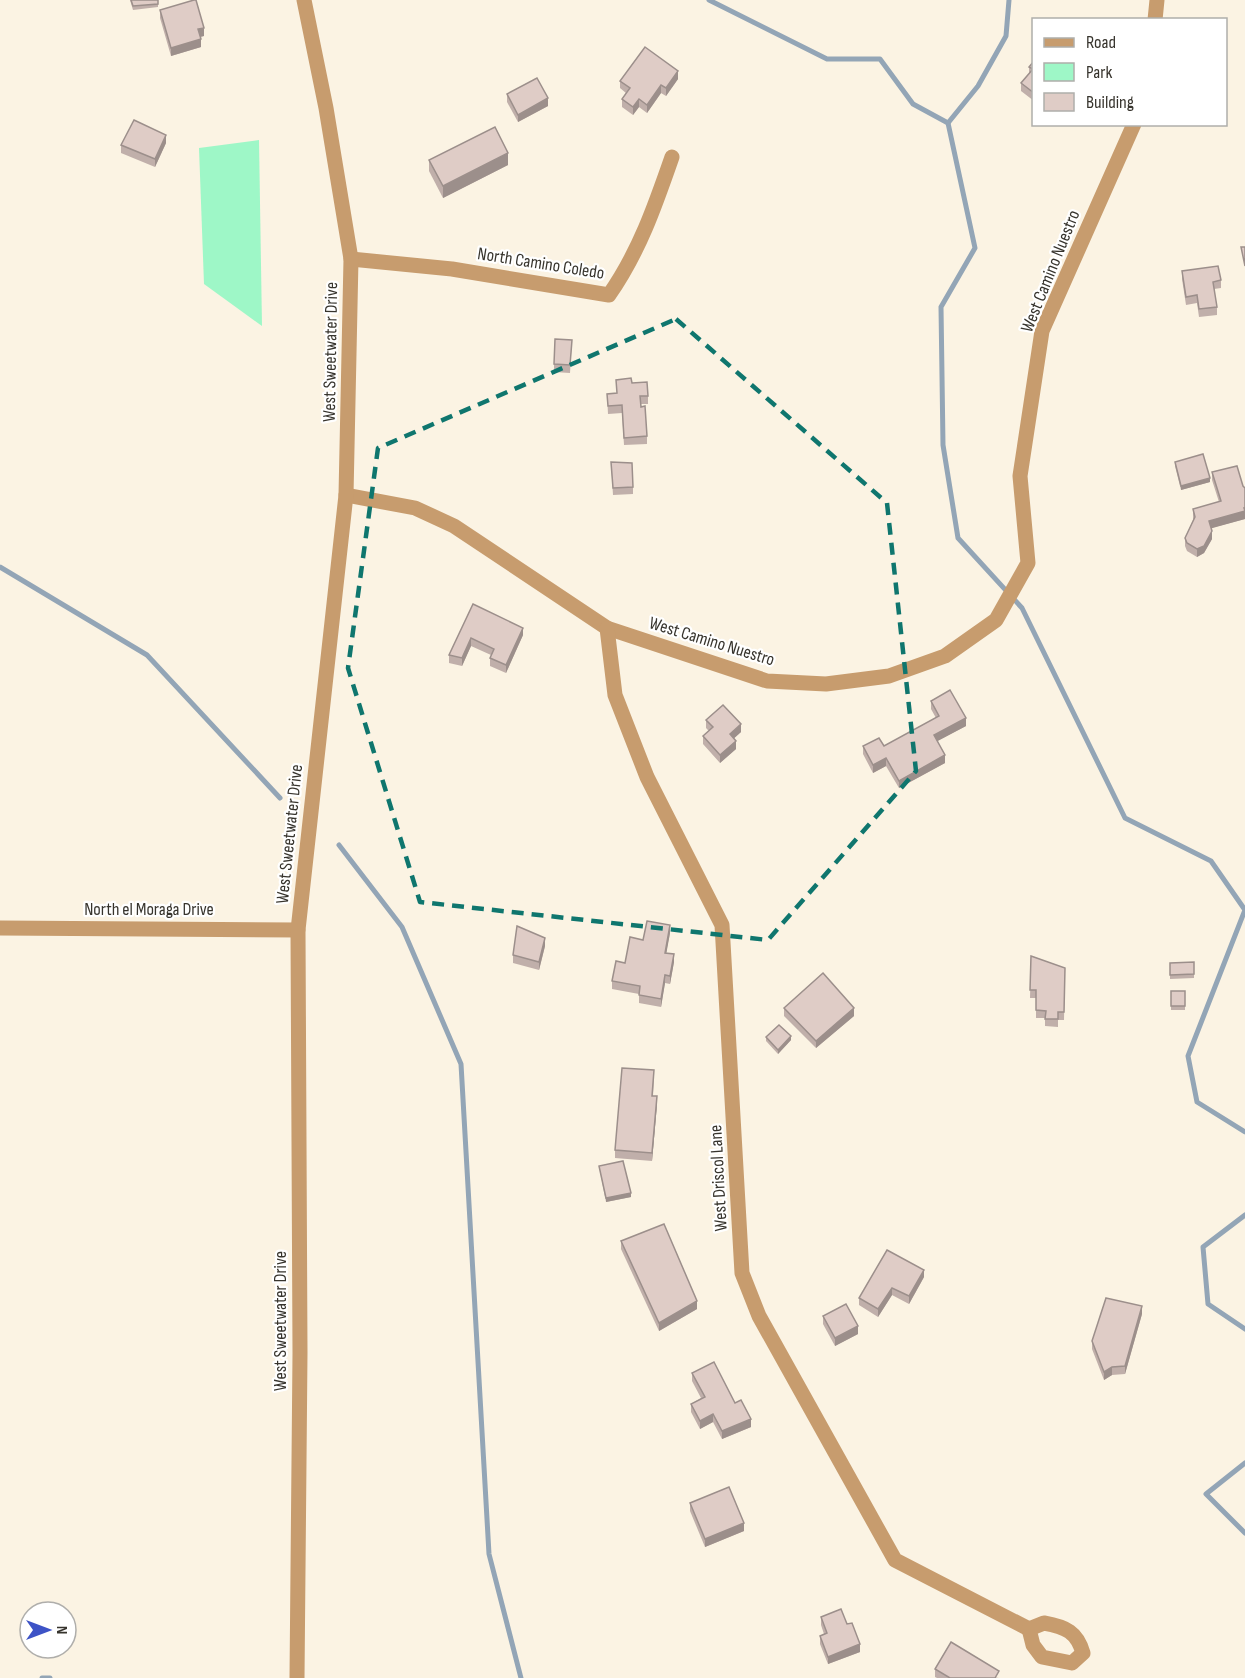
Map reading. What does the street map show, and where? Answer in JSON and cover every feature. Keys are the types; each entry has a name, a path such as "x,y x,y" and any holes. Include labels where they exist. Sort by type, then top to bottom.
{"street":[{"name":"West Sweetwater Drive","path":"297,1678 300,1353 298,930 346,495 351,259 326,108 304,0"},
{"path":"1155,18 1157,0"},
{"name":"West Camino Nuestro","path":"346,495 415,508 454,526 607,628 767,681 826,684 889,676 945,656 996,620 1028,563 1020,476 1042,331 1133,126"},
{"name":"North Camino Coledo","path":"351,259 452,269 609,295 626,271 649,224 672,157"},
{"name":"West Driscol Lane","path":"607,628 615,695 646,777 722,925 742,1274 759,1316 896,1560 1029,1629"},
{"name":"North el Moraga Drive","path":"0,928 298,930"}],"highlighted area":[{"path":"676,319 887,503 916,771 768,940 420,902 348,668 378,448"}],"green space":[{"path":"259,140 262,326 204,284 199,148"}],"building":[{"path":"131,0 158,0 158,4 133,6"},
{"path":"196,0 204,28 198,29 201,39 171,48 160,10"},
{"path":"645,47 678,71 666,88 661,85 647,105 639,99 633,107 622,99 630,88 620,81"},
{"path":"1032,70 1032,91 1021,83"},
{"path":"537,78 548,98 518,115 507,94"},
{"path":"134,120 166,135 155,159 121,145"},
{"path":"495,127 508,153 443,186 429,160"},
{"path":"1241,247 1245,247 1245,266"},
{"path":"1218,266 1221,280 1213,282 1217,307 1199,309 1197,295 1186,297 1182,271"},
{"path":"555,339 572,340 570,365 554,364"},
{"path":"631,378 632,383 647,382 648,396 640,396 641,407 645,406 647,436 624,438 622,405 608,406 607,394 617,393 616,380"},
{"path":"1203,454 1210,478 1181,486 1175,462"},
{"path":"611,462 632,463 633,487 613,488"},
{"path":"1237,466 1245,488 1245,511 1209,521 1212,531 1204,546 1197,549 1187,543 1185,538 1195,517 1193,509 1221,501 1212,472"},
{"path":"473,604 523,628 506,665 490,658 494,649 471,638 462,658 449,655"},
{"path":"950,690 966,718 934,735 945,755 899,781 886,758 873,765 863,746 879,738 884,746 939,716 931,701"},
{"path":"723,705 741,724 730,734 736,741 720,755 703,736 713,727 706,720"},
{"path":"647,921 670,925 665,953 674,954 670,976 665,975 661,999 639,995 640,986 612,981 616,961 625,963 630,937 643,940"},
{"path":"517,926 545,938 539,962 513,955"},
{"path":"1031,956 1065,968 1064,1012 1058,1012 1058,1019 1045,1019 1046,1011 1036,1010 1036,990 1030,990"},
{"path":"1194,962 1194,974 1170,975 1170,963"},
{"path":"823,973 854,1008 816,1041 784,1008"},
{"path":"1171,991 1185,991 1185,1006 1171,1006"},
{"path":"779,1025 791,1036 778,1050 766,1037"},
{"path":"622,1068 654,1070 652,1096 657,1096 652,1153 615,1150"},
{"path":"623,1161 631,1193 606,1198 599,1166"},
{"path":"664,1224 697,1301 659,1323 621,1241"},
{"path":"887,1250 924,1270 909,1296 892,1288 878,1309 859,1298"},
{"path":"1106,1298 1142,1306 1125,1366 1112,1367 1104,1372 1092,1341"},
{"path":"846,1304 858,1326 835,1338 823,1316"},
{"path":"714,1362 735,1403 741,1400 751,1419 722,1431 713,1414 700,1421 691,1404 705,1397 692,1373"},
{"path":"729,1487 744,1523 705,1539 690,1503"},
{"path":"841,1609 847,1624 852,1623 860,1644 828,1657 820,1636 827,1633 821,1617"},
{"path":"951,1642 999,1671 995,1678 950,1678 935,1669"}],"waterway":[{"path":"709,0 827,59 880,59 913,104 948,123 975,248 941,307 943,445 958,538 1022,608 1125,818 1211,861 1245,910 1188,1056 1197,1102 1245,1132"},
{"path":"948,123 978,86 1006,36 1009,0"},
{"path":"0,567 147,655 280,798"},
{"path":"339,845 402,927 461,1064 489,1554 521,1678"},
{"path":"1245,1215 1203,1247 1208,1304 1245,1329"},
{"path":"1245,1463 1206,1494 1245,1533"},
{"path":"42,1678 50,1678"}]}
